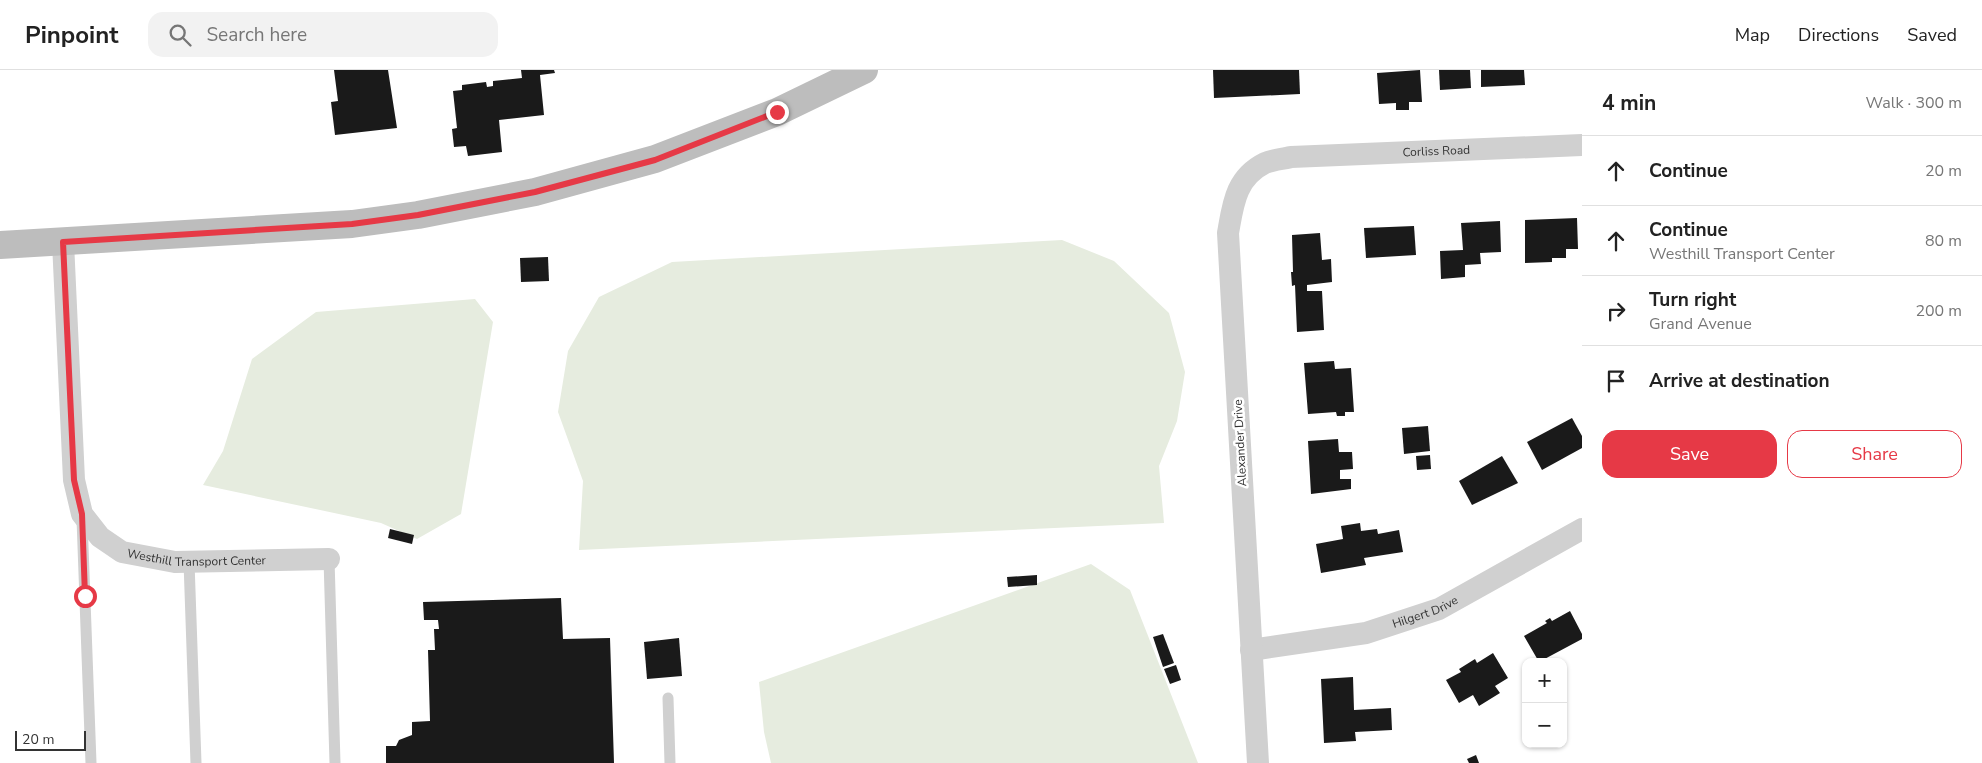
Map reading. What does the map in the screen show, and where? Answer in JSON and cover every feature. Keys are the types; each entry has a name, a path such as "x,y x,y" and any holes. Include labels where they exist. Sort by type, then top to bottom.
{"street":[{"path":"0,245 352,224 418,215 535,192 655,160 777,112 864,70"},
{"name":"Corliss Road","path":"1291,157 1582,146"},
{"name":"Alexander Drive","path":"1258,763 1228,233 1234,195 1245,178 1264,163 1291,157"},
{"name":"Westhill Transport Center","path":"63,242 74,480 82,514 100,536 122,552 175,562 329,559"},
{"name":"Hilgert Drive","path":"1251,650 1366,633 1439,609 1582,529"}],"lane":[{"path":"82,514 90,763"},
{"path":"329,559 335,763"},
{"path":"190,562 196,763"},
{"path":"668,698 670,763"}],"shaded area":[{"path":"1062,240 1114,261 1169,313 1185,372 1177,421 1159,466 1164,523 579,550 583,481 558,412 568,351 599,297 672,262"},
{"path":"475,299 493,322 461,514 417,539 381,523 203,485 223,451 252,359 316,312"},
{"path":"1091,564 1130,590 1198,763 771,763 764,732 759,682"}],"building":[{"path":"334,70 388,70 397,128 335,135 331,102 338,101"},
{"path":"521,70 554,70 555,73 540,75 544,115 499,120 502,152 468,156 466,146 454,147 452,129 457,128 453,91 462,90 462,85 486,82 487,87 493,86 493,81 522,78"},
{"path":"1213,70 1299,70 1300,94 1214,98"},
{"path":"1420,70 1422,102 1409,102 1409,110 1396,110 1396,103 1379,104 1377,73"},
{"path":"1439,70 1470,70 1471,88 1440,90"},
{"path":"1481,70 1524,70 1525,85 1481,87"},
{"path":"1577,218 1578,249 1566,249 1566,258 1552,258 1552,262 1525,263 1525,220"},
{"path":"1500,221 1501,252 1480,253 1481,264 1465,265 1465,277 1441,279 1440,251 1463,250 1461,223"},
{"path":"1414,226 1416,255 1366,258 1364,228"},
{"path":"1320,233 1322,260 1331,259 1332,282 1307,285 1307,291 1322,291 1324,330 1297,332 1295,285 1292,286 1291,272 1293,272 1292,235"},
{"path":"548,257 549,281 521,282 520,258"},
{"path":"1334,361 1335,369 1351,368 1354,412 1345,412 1345,416 1337,416 1336,412 1308,414 1304,363"},
{"path":"1572,418 1582,436 1582,448 1542,470 1527,442"},
{"path":"1428,426 1430,451 1404,454 1402,428"},
{"path":"1338,439 1339,452 1352,452 1353,469 1340,470 1340,479 1351,479 1351,489 1311,494 1308,441"},
{"path":"1430,455 1431,469 1417,470 1416,456"},
{"path":"1502,456 1518,483 1472,505 1459,481"},
{"path":"1360,523 1361,531 1377,529 1378,534 1399,530 1403,552 1364,558 1366,565 1321,573 1316,544 1343,539 1341,526"},
{"path":"390,529 414,535 412,544 388,538"},
{"path":"1037,575 1037,585 1008,587 1007,577"},
{"path":"561,598 563,639 610,638 614,763 386,763 386,746 396,746 399,740 412,735 412,722 430,721 428,650 435,650 434,629 439,629 438,620 424,620 423,602"},
{"path":"1570,611 1582,634 1582,639 1546,658 1537,658 1524,636 1547,623 1545,621 1550,618 1552,621"},
{"path":"1163,634 1174,663 1163,667 1153,637"},
{"path":"679,638 682,676 647,679 644,642"},
{"path":"1493,653 1508,678 1495,686 1500,693 1479,706 1473,695 1459,703 1446,680 1461,672 1459,669 1475,659 1477,663"},
{"path":"1176,665 1181,680 1170,684 1164,669"},
{"path":"1353,677 1354,710 1391,708 1392,730 1355,732 1356,741 1324,743 1321,679"},
{"path":"1476,755 1479,763 1469,763 1467,759"}],"route":[{"path":"85,596 82,514 74,480 63,242 352,224 418,215 535,192 655,160 777,112"}]}
